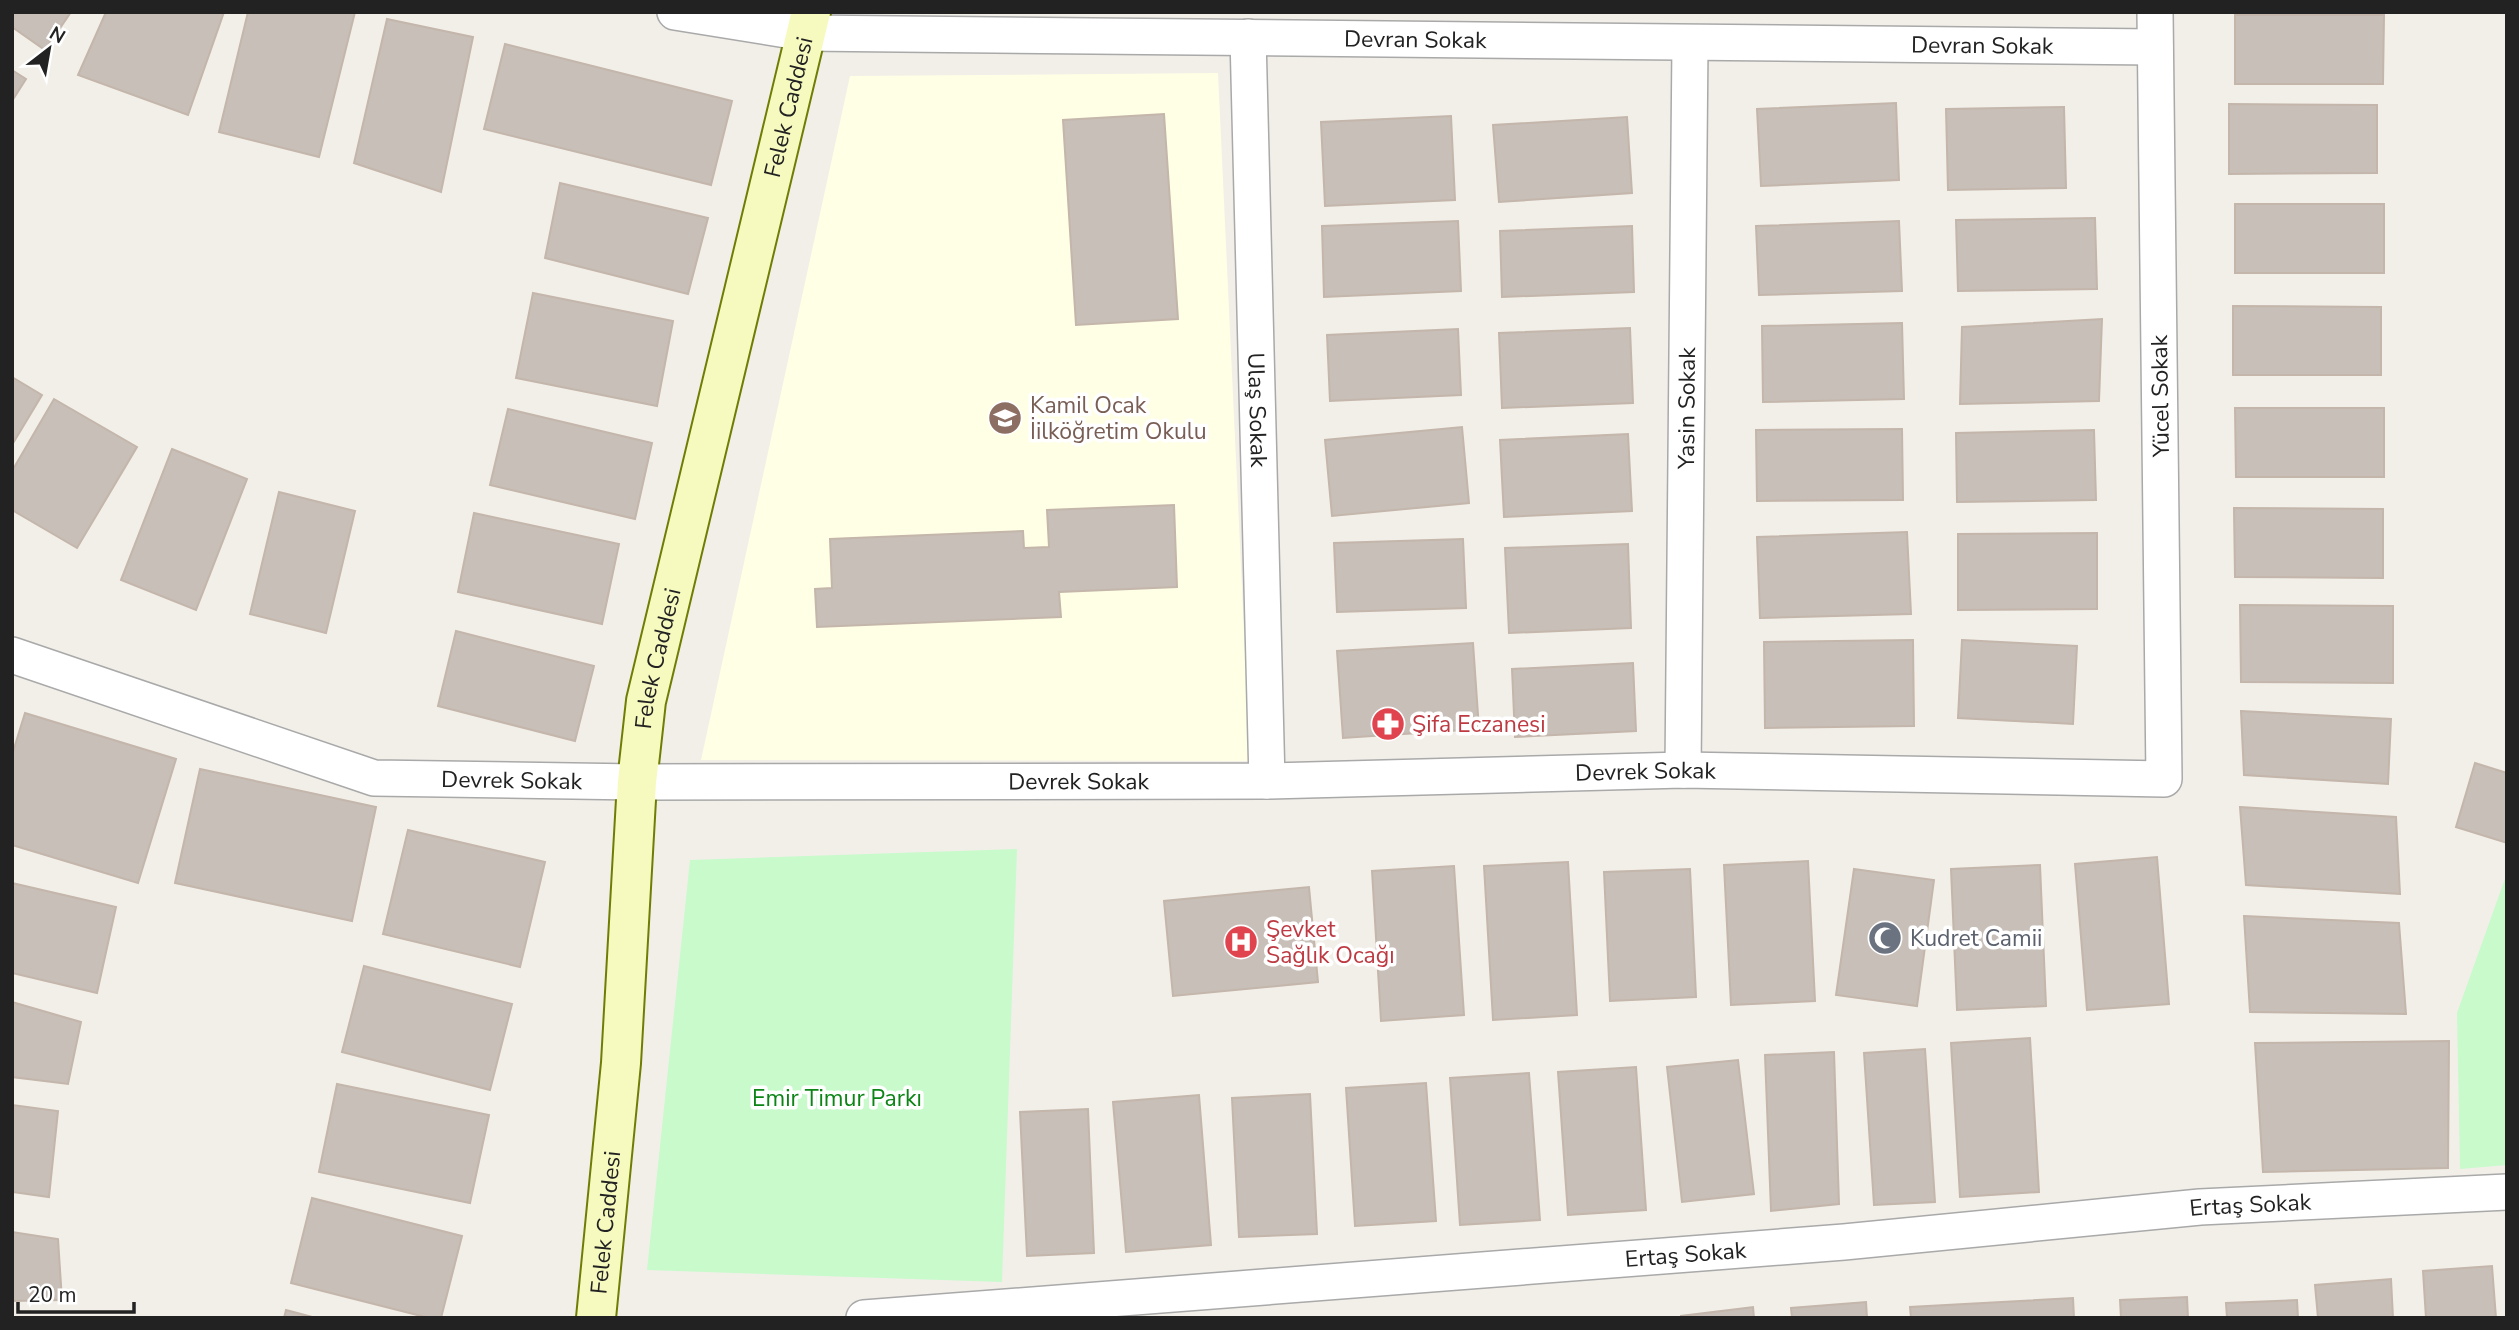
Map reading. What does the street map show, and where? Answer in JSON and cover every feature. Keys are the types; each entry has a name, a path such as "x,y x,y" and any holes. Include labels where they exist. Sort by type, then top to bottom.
{"street":[{"name":"Devran Sokak","path":"675,12 808,22 1248,37 1690,44 2155,47"},
{"name":"Yücel Sokak","path":"2155,12 2164,779"},
{"name":"Felek Caddesi","path":"596,1318 621,1063 637,782 646,701 808,22"},
{"name":"Ulaş Sokak","path":"1248,37 1267,781"},
{"name":"Yasin Sokak","path":"1683,770 1690,44"},
{"name":"Devrek Sokak","path":"12,655 374,778 637,782 1267,781 1683,770 2164,779"},
{"name":"Ertaş Sokak","path":"864,1318 1844,1242 2200,1207 2507,1192"}],"shaded area":[{"name":"Kamil Ocak İilköğretim Okulu","path":"1218,73 1250,761 701,760 850,76"}],"green space":[{"name":"Emir Timur Parkı","path":"1017,849 1002,1282 647,1270 690,860"},
{"path":"2507,873 2507,1165 2460,1169 2457,1013"}],"building":[{"path":"12,12 71,12 45,50 12,27"},
{"path":"106,12 224,12 188,115 78,75"},
{"path":"248,12 355,12 319,157 219,132"},
{"path":"2235,15 2384,15 2383,84 2235,84"},
{"path":"387,19 473,37 441,192 354,163"},
{"path":"505,44 732,101 711,185 484,129"},
{"path":"12,70 26,79 12,101"},
{"path":"1896,103 1899,180 1761,186 1757,109"},
{"path":"2229,104 2377,105 2377,173 2229,174"},
{"path":"2064,107 2066,188 1948,190 1946,109"},
{"path":"1164,114 1178,319 1076,325 1063,120"},
{"path":"1451,116 1455,200 1325,206 1321,122"},
{"path":"1627,117 1632,193 1499,202 1493,125"},
{"path":"560,183 708,218 688,294 545,258"},
{"path":"2235,204 2384,204 2384,273 2235,273"},
{"path":"2095,218 2097,289 1958,291 1956,220"},
{"path":"1458,221 1461,291 1324,297 1322,226"},
{"path":"1899,221 1902,291 1759,295 1756,226"},
{"path":"1632,226 1634,292 1502,297 1500,231"},
{"path":"533,293 673,321 657,406 516,378"},
{"path":"2233,306 2381,307 2381,375 2233,375"},
{"path":"2102,319 2099,401 1960,404 1962,327"},
{"path":"1902,323 1904,399 1763,402 1762,326"},
{"path":"1630,328 1633,403 1502,408 1499,333"},
{"path":"1458,329 1461,395 1330,401 1327,335"},
{"path":"12,377 42,395 12,445"},
{"path":"54,399 137,447 77,548 12,510 12,471"},
{"path":"2235,408 2384,408 2384,477 2236,477"},
{"path":"508,409 652,443 635,519 490,485"},
{"path":"1462,427 1469,503 1332,516 1325,440"},
{"path":"1902,429 1903,500 1757,501 1756,430"},
{"path":"2094,430 2096,500 1957,502 1956,433"},
{"path":"1628,434 1632,511 1504,517 1500,440"},
{"path":"172,449 247,479 196,610 121,580"},
{"path":"279,492 355,511 326,633 250,614"},
{"path":"1174,505 1177,587 1059,592 1061,617 817,627 815,589 832,588 830,539 1023,531 1024,548 1049,547 1047,510"},
{"path":"2234,508 2383,509 2383,578 2235,577"},
{"path":"474,513 619,544 602,624 458,592"},
{"path":"1907,532 1911,614 1760,618 1757,537"},
{"path":"2097,533 2097,609 1958,610 1958,534"},
{"path":"1463,539 1466,608 1337,612 1334,543"},
{"path":"1628,544 1631,628 1509,633 1505,548"},
{"path":"2240,605 2393,606 2393,683 2241,682"},
{"path":"456,631 594,666 575,741 438,706"},
{"path":"1913,640 1914,726 1765,728 1764,642"},
{"path":"1962,640 2077,646 2073,724 1958,718"},
{"path":"1473,643 1479,729 1343,738 1337,651"},
{"path":"1633,663 1636,731 1515,737 1512,669"},
{"path":"2241,711 2391,719 2388,784 2244,775"},
{"path":"25,713 176,759 138,883 12,845 12,755"},
{"path":"2475,763 2507,773 2507,843 2456,827"},
{"path":"200,769 376,807 352,921 175,883"},
{"path":"2240,807 2396,817 2400,894 2246,885"},
{"path":"408,830 545,862 520,967 383,934"},
{"path":"2157,857 2169,1004 2087,1010 2075,864"},
{"path":"1808,861 1815,1001 1731,1005 1724,865"},
{"path":"1568,862 1577,1015 1493,1020 1484,866"},
{"path":"2040,865 2046,1006 1957,1010 1951,869"},
{"path":"1454,866 1464,1015 1381,1021 1372,871"},
{"path":"1690,869 1696,997 1610,1001 1604,872"},
{"name":"Kudret Camii","path":"1854,869 1934,880 1917,1006 1836,995"},
{"path":"12,883 116,907 97,993 12,973"},
{"name":"Şevket Sağlık Ocağı","path":"1309,887 1318,982 1173,996 1164,901"},
{"path":"2244,916 2399,923 2406,1014 2250,1012"},
{"path":"364,966 512,1004 490,1090 342,1052"},
{"path":"12,1002 81,1022 68,1084 12,1077"},
{"path":"2030,1038 2039,1192 1960,1197 1951,1043"},
{"path":"2449,1041 2448,1168 2263,1172 2255,1043"},
{"path":"1925,1049 1935,1202 1874,1205 1864,1053"},
{"path":"1834,1052 1839,1204 1771,1211 1765,1055"},
{"path":"1738,1060 1754,1194 1682,1202 1667,1067"},
{"path":"1636,1067 1646,1210 1568,1215 1558,1072"},
{"path":"1529,1073 1540,1220 1460,1225 1450,1078"},
{"path":"1426,1083 1436,1221 1355,1226 1346,1088"},
{"path":"337,1084 489,1115 470,1203 319,1172"},
{"path":"1310,1094 1317,1234 1239,1237 1232,1098"},
{"path":"1199,1095 1211,1245 1126,1252 1113,1102"},
{"path":"12,1105 58,1111 49,1197 12,1192"},
{"path":"1088,1109 1094,1253 1027,1256 1020,1112"},
{"path":"312,1198 462,1236 441,1318 429,1318 291,1283"},
{"path":"12,1232 58,1239 62,1300 12,1301"},
{"path":"2492,1266 2496,1318 2426,1318 2423,1271"},
{"path":"2391,1279 2393,1318 2318,1318 2315,1285"},
{"path":"2187,1297 2188,1318 2121,1318 2120,1300"},
{"path":"2073,1298 2074,1318 1911,1318 1910,1307"},
{"path":"2297,1300 2298,1318 2227,1318 2226,1303"},
{"path":"1866,1302 1867,1318 1792,1318 1791,1308"},
{"path":"1753,1307 1754,1318 1681,1318 1681,1316"},
{"path":"286,1310 316,1318 284,1318"}],"place":[{"name":"Kamil Ocak İilköğretim Okulu","path":"1005,418"},
{"name":"Şifa Eczanesi","path":"1388,724"},
{"name":"Kudret Camii","path":"1885,938"},
{"name":"Şevket Sağlık Ocağı","path":"1241,942"}]}
